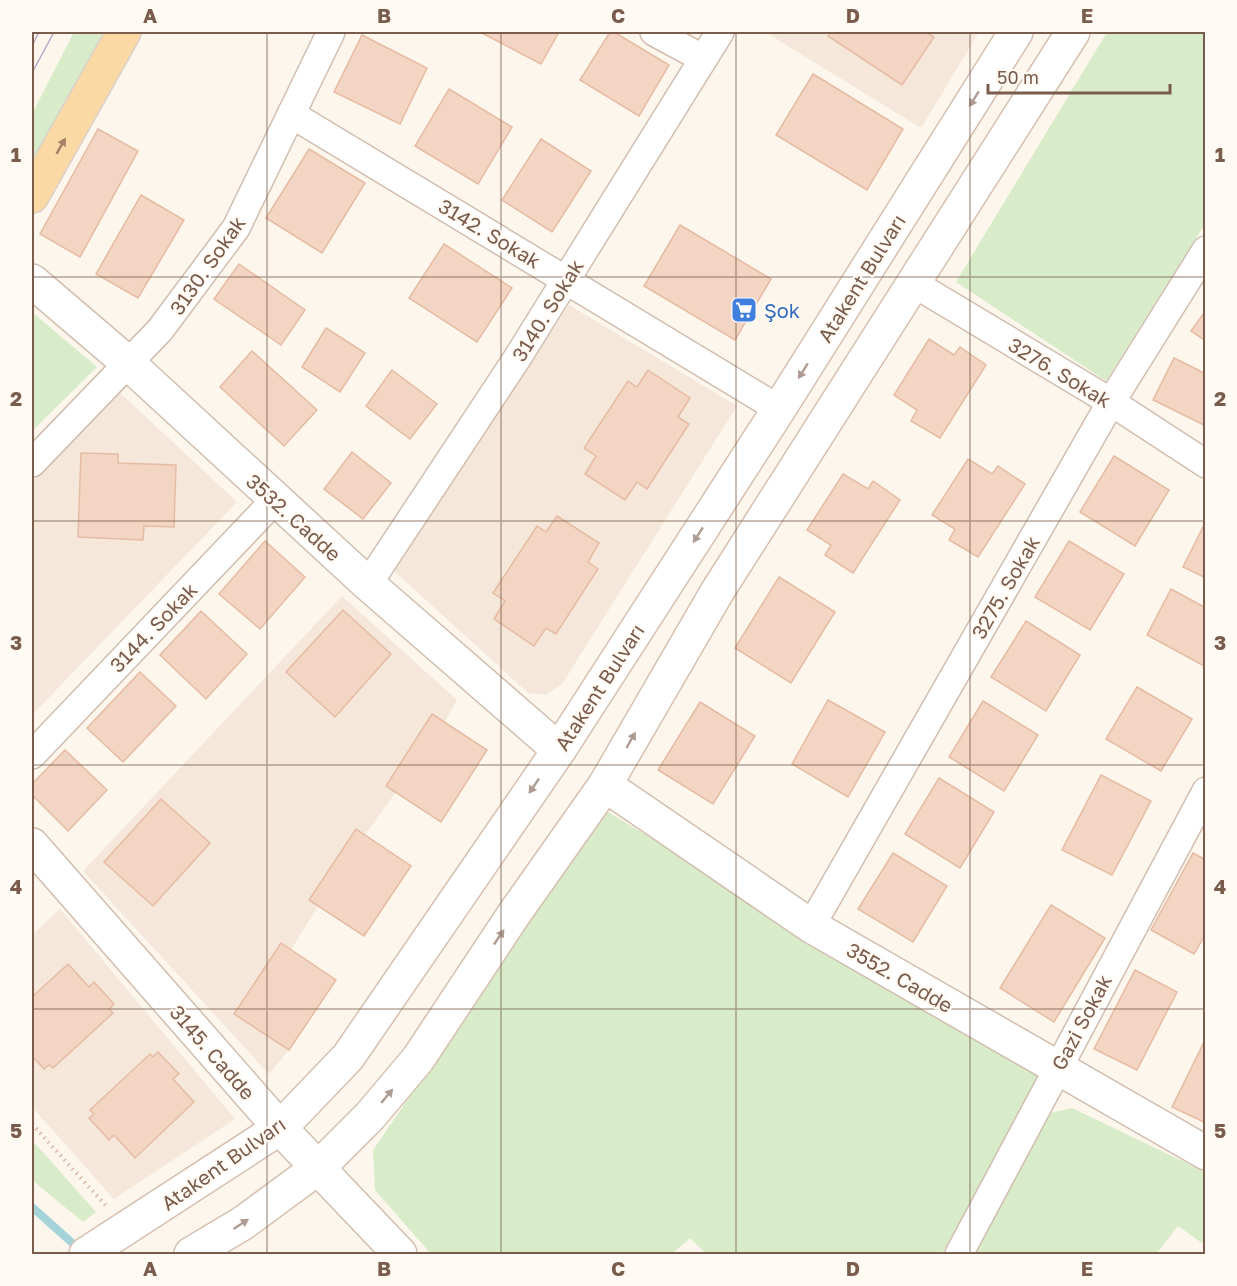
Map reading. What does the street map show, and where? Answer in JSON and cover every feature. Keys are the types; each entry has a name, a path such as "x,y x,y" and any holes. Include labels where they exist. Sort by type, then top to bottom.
{"main road":[{"path":"32,196 124,32"},
{"name":"Atakent Bulvarı","path":"86,1254 280,1128 348,1057 559,750 779,409 1016,32"},
{"path":"191,1254 243,1222 319,1167 370,1116 418,1059 514,914 605,785 717,592 1073,32"},
{"name":"3532. Cadde","path":"32,281 128,363 368,584 559,750"},
{"name":"3552. Cadde","path":"605,785 811,926 1206,1153"},
{"name":"3145. Cadde","path":"32,845 280,1128 400,1254"}],"street":[{"path":"654,32 702,58"},
{"name":"3140. Sokak","path":"368,584 516,360 720,32"},
{"name":"3130. Sokak","path":"32,463 160,330 236,228 291,114 322,35"},
{"name":"3142. Sokak","path":"291,114 566,278 779,409"},
{"name":"3275. Sokak","path":"811,926 1111,402 1206,250"},
{"name":"3276. Sokak","path":"913,283 1111,402 1206,464"},
{"name":"3144. Sokak","path":"32,755 275,500"},
{"name":"Gazi Sokak","path":"959,1254 1058,1066 1201,809"}],"path":[{"path":"32,1124 120,1233"}],"shaded area":[{"path":"765,32 979,32 921,128"},
{"path":"569,305 737,406 562,684 545,695 528,693 394,571"},
{"path":"118,391 237,502 32,715 32,481"},
{"path":"342,596 457,700 444,723 487,750 441,822 396,792 365,835 411,866 364,936 318,906 291,950 336,980 289,1050 269,1074 83,871"},
{"path":"60,909 235,1119 114,1199 32,1107 32,935"}],"green space":[{"path":"74,32 106,32 85,76 32,160 32,114"},
{"path":"1107,32 1205,32 1205,224 1106,381 956,282"},
{"path":"32,312 97,367 32,431"},
{"path":"605,810 1040,1076 942,1254 706,1254 690,1238 672,1254 431,1254 375,1190 373,1150"},
{"path":"1072,1108 1205,1172 1205,1245 1178,1226 1156,1254 974,1254 1050,1113"},
{"path":"32,1140 96,1212 83,1222 32,1180"}],"building":[{"path":"480,32 559,32 541,64"},
{"path":"610,32 614,32 669,65 639,116 580,80"},
{"path":"831,32 926,32 934,37 902,85 828,36"},
{"path":"362,35 427,68 400,124 334,92"},
{"path":"813,74 903,129 867,190 776,135"},
{"path":"449,89 512,127 478,184 415,146"},
{"path":"98,129 138,151 80,257 40,234"},
{"path":"541,139 591,171 552,232 502,200"},
{"path":"309,149 365,183 322,253 266,218"},
{"path":"141,195 184,220 138,298 96,274"},
{"path":"680,225 771,279 735,340 644,286"},
{"path":"444,244 512,288 477,342 409,298"},
{"path":"239,264 305,310 281,345 214,299"},
{"path":"1206,310 1206,341 1191,331"},
{"path":"326,328 365,353 340,392 302,367"},
{"path":"929,339 954,355 960,347 986,365 940,438 911,421 917,410 894,395"},
{"path":"252,351 317,410 284,446 220,387"},
{"path":"1174,358 1206,374 1206,426 1153,400"},
{"path":"392,370 437,404 410,439 366,406"},
{"path":"648,370 690,398 678,417 689,424 647,489 637,482 625,500 585,474 596,456 584,448 628,381 637,387"},
{"path":"352,452 391,483 363,519 324,489"},
{"path":"81,453 118,454 118,463 176,465 174,527 144,526 143,540 78,537"},
{"path":"1114,456 1169,490 1135,546 1080,512"},
{"path":"968,459 992,474 998,466 1025,484 978,557 949,540 955,529 932,515"},
{"path":"843,474 868,489 873,481 900,500 853,573 825,555 831,545 807,530"},
{"path":"557,516 599,543 588,562 598,569 556,634 546,628 534,646 494,619 505,601 493,593 537,526 546,532"},
{"path":"1206,521 1206,578 1183,567"},
{"path":"265,541 305,577 260,629 219,594"},
{"path":"1069,541 1124,574 1090,630 1035,597"},
{"path":"779,577 835,612 791,683 735,648"},
{"path":"1171,589 1206,608 1206,667 1147,635"},
{"path":"343,610 391,654 335,717 286,672"},
{"path":"201,611 247,654 206,699 160,655"},
{"path":"1026,621 1080,655 1046,711 991,677"},
{"path":"140,672 176,706 123,762 87,728"},
{"path":"1137,687 1192,719 1161,771 1106,739"},
{"path":"828,700 885,732 848,797 792,764"},
{"path":"983,701 1038,735 1004,791 949,757"},
{"path":"700,702 755,736 713,804 658,770"},
{"path":"432,714 487,750 441,822 386,786"},
{"path":"65,750 107,790 68,831 32,795 32,784"},
{"path":"1101,775 1151,801 1112,875 1062,850"},
{"path":"939,778 994,812 960,868 905,834"},
{"path":"161,799 210,843 153,906 104,862"},
{"path":"356,829 411,866 364,936 309,900"},
{"path":"893,853 947,886 913,942 858,909"},
{"path":"1193,853 1206,860 1206,933 1194,954 1151,930"},
{"path":"1051,905 1105,938 1054,1022 1000,988"},
{"path":"281,943 336,980 289,1050 234,1014"},
{"path":"68,964 89,987 94,982 114,1004 109,1009 113,1013 53,1068 49,1065 44,1069 32,1056 32,997"},
{"path":"1135,970 1177,992 1137,1070 1094,1049"},
{"path":"1206,1038 1206,1123 1172,1107"},
{"path":"158,1052 179,1074 173,1079 194,1102 135,1158 114,1135 109,1140 89,1118 94,1114 90,1110 150,1054 153,1057"}],"waterway":[{"path":"32,1207 79,1249"}],"tram line":[{"path":"32,46 39,32"},
{"path":"32,73 54,32"}],"place":[{"name":"Şok","path":"744,310"}]}
